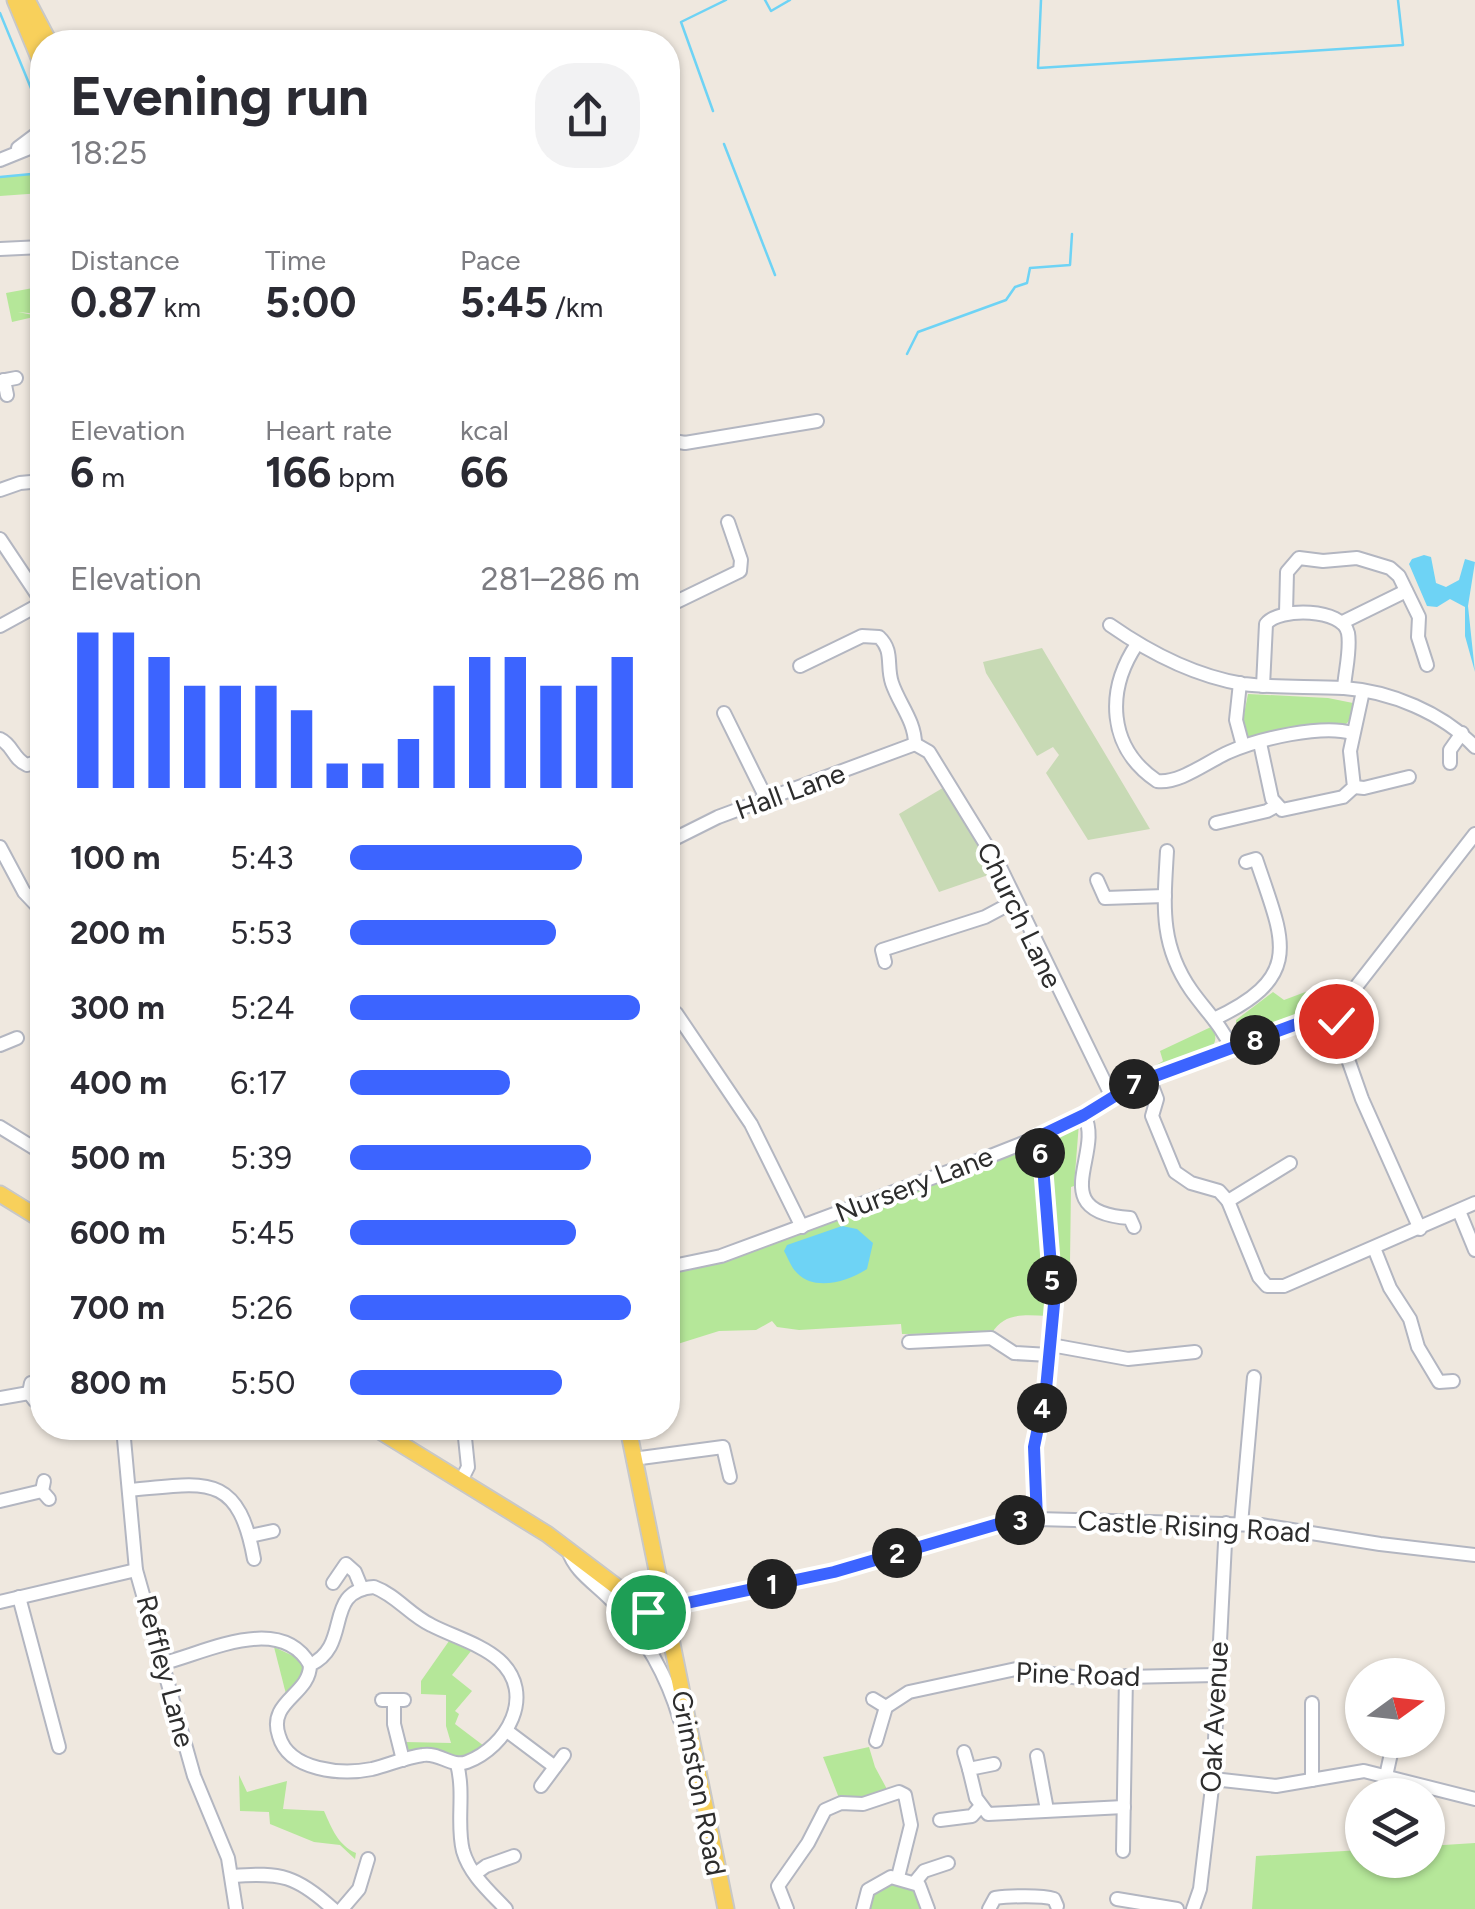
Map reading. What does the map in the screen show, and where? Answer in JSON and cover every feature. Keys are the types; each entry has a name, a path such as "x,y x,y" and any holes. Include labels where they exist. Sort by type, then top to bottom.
{"main road":[{"path":"15,0 30,36"},
{"path":"28,0 43,30"},
{"path":"0,1194 30,1213"},
{"path":"395,1440 568,1550 620,1590 664,1605"},
{"name":"Grimston Road","path":"630,1440 726,1909"}],"street":[{"path":"4,158 30,139"},
{"path":"4,158 30,148"},
{"path":"0,250 30,248"},
{"path":"7,380 7,395"},
{"path":"680,442 817,421"},
{"path":"0,490 30,482"},
{"path":"680,599 740,571 741,560 728,522"},
{"path":"0,539 30,584"},
{"path":"1286,613 1287,572 1299,558 1358,558 1390,568 1399,576 1418,617 1418,637 1427,666"},
{"path":"1342,622 1406,592"},
{"path":"0,626 30,609"},
{"path":"1262,686 1266,624 1272,617 1286,613 1334,616 1342,622 1348,634 1344,688"},
{"path":"1110,625 1137,644 1189,668 1240,683 1344,688 1399,700 1462,733 1475,747"},
{"path":"800,666 862,636 879,637 888,647 890,677 913,727 915,744"},
{"path":"1137,644 1118,680 1114,699 1123,739 1148,775 1166,782 1242,746 1326,728 1352,733"},
{"path":"1240,683 1236,720 1242,746"},
{"path":"1216,823 1266,812 1276,806 1289,810 1343,798 1354,786 1350,751 1362,690"},
{"path":"724,713 767,800"},
{"path":"1450,763 1450,750 1462,733"},
{"path":"1,736 18,761 30,764"},
{"path":"1260,743 1276,806"},
{"name":"Hall Lane","path":"680,836 915,744"},
{"name":"Church Lane","path":"915,744 930,752 1000,869 1112,1098"},
{"path":"1354,786 1364,788 1408,777"},
{"name":"Nursery Lane","path":"680,1265 709,1260 802,1227 1036,1138 1149,1078 1332,1011 1345,1001 1475,834"},
{"path":"0,847 30,898"},
{"path":"1167,851 1167,946 1173,962 1232,1049"},
{"path":"1214,1019 1254,998 1279,965 1279,931 1256,859"},
{"path":"1097,880 1101,900 1165,896"},
{"path":"882,951 985,917 1015,901"},
{"path":"1332,1011 1362,1100 1420,1229"},
{"path":"680,1018 751,1124 802,1227"},
{"path":"0,1045 17,1037"},
{"path":"1149,1078 1157,1099 1152,1116 1175,1172 1191,1183 1219,1191 1228,1201 1266,1286 1284,1286 1475,1204"},
{"path":"1084,1115 1090,1129 1082,1164 1084,1197 1096,1209 1113,1217 1130,1218 1134,1227"},
{"path":"0,1127 30,1145"},
{"path":"1036,1138 1043,1166 1053,1287 1050,1350 1034,1447 1037,1519"},
{"path":"1228,1201 1290,1163"},
{"path":"1459,1211 1475,1250"},
{"path":"1374,1248 1390,1288 1410,1319 1418,1347 1444,1385"},
{"path":"909,1342 991,1338 1014,1353 1050,1350 1128,1359 1195,1352"},
{"path":"1241,1524 1254,1377"},
{"path":"0,1398 30,1392"},
{"name":"Reffley Lane","path":"124,1440 136,1570 194,1776 233,1876 236,1909"},
{"path":"462,1481 468,1467 465,1440"},
{"path":"634,1460 722,1447 730,1476"},
{"path":"130,1490 192,1484 212,1488 238,1508 250,1536 254,1560"},
{"path":"0,1501 45,1491"},
{"name":"Castle Rising Road","path":"664,1605 834,1572 1005,1522 1037,1519 1241,1524 1475,1554"},
{"name":"Oak Avenue","path":"1193,1909 1200,1888 1213,1779 1226,1523"},
{"path":"250,1536 273,1531"},
{"path":"568,1550 572,1563 614,1602 656,1655 680,1720 688,1728"},
{"path":"333,1583 348,1561 362,1589"},
{"path":"0,1602 136,1570"},
{"path":"310,1665 327,1656 344,1604 362,1589 382,1590 417,1617 500,1660 511,1677 517,1699 513,1720 507,1731 476,1756 457,1764"},
{"path":"19,1597 53,1741"},
{"path":"164,1663 271,1638 292,1646 310,1665 310,1675 286,1700 277,1716 277,1732 285,1750 300,1761 341,1770 371,1769 428,1754 457,1764"},
{"name":"Pine Road","path":"886,1707 909,1692 1016,1668 1080,1678 1216,1675"},
{"path":"1123,1851 1126,1676"},
{"path":"393,1700 403,1760"},
{"path":"873,1700 886,1707 876,1741"},
{"path":"1312,1703 1312,1780"},
{"path":"507,1731 559,1761 541,1786"},
{"path":"964,1752 978,1803 988,1814 1124,1807"},
{"path":"1037,1756 1047,1810"},
{"path":"1386,1776 1390,1758"},
{"path":"457,1764 461,1839 475,1874 506,1909"},
{"path":"969,1769 994,1764"},
{"path":"1213,1779 1276,1786 1364,1771 1475,1799"},
{"path":"787,1909 778,1886 825,1810 841,1803 862,1804 898,1792 905,1796 912,1824 898,1878"},
{"path":"940,1820 972,1816 978,1803"},
{"path":"475,1874 514,1856"},
{"path":"342,1909 358,1889 368,1859"},
{"path":"914,1882 924,1872 948,1863"},
{"path":"233,1876 287,1876 309,1887 333,1909"},
{"path":"863,1909 868,1890 884,1879 898,1878 914,1882 924,1892 928,1909"},
{"path":"990,1909 994,1898 1006,1896 1047,1896 1054,1899 1056,1908 1074,1903"},
{"path":"1123,1903 1177,1909"}],"green space":[{"path":"30,174 30,194 0,196 0,177"},
{"path":"30,289 30,313 18,312 30,314 30,318 12,322 6,293"},
{"path":"1042,648 1150,829 1088,840 1046,773 1059,755 1053,747 1037,756 986,673 983,662"},
{"path":"1248,694 1353,703 1345,725 1309,725 1250,739 1245,735 1243,719"},
{"path":"946,786 997,872 939,892 899,814"},
{"path":"1332,982 1336,998 1324,1006 1249,1034 1237,1033 1236,1020 1273,992 1284,1000"},
{"path":"1211,1027 1215,1038 1210,1049 1153,1067 1163,1061 1160,1051"},
{"path":"1079,1123 1071,1187 1070,1262 1062,1288 1056,1287 1042,1142"},
{"path":"1028,1144 1033,1146 1041,1210 1047,1316 1009,1318 992,1333 902,1334 901,1324 799,1330 777,1327 772,1321 756,1330 719,1331 680,1343 680,1267 756,1245 764,1248 767,1241"},
{"path":"449,1641 471,1651 452,1675 472,1691 455,1711 459,1714 455,1724 484,1746 463,1760 412,1752 402,1745 451,1743 446,1726 446,1695 421,1694 421,1681"},
{"path":"274,1647 302,1660 306,1676 286,1694"},
{"path":"869,1747 888,1791 860,1799 839,1798 823,1757"},
{"path":"239,1775 247,1792 287,1781 283,1809 324,1811 340,1841 356,1853 355,1859 340,1845 314,1842 270,1824 269,1812 240,1811"},
{"path":"1475,1843 1475,1909 1252,1909 1256,1856 1345,1851 1345,1878 1445,1878 1445,1845"},
{"path":"891,1882 913,1885 924,1909 868,1909 873,1894"}],"water":[{"path":"1424,555 1431,557 1436,583 1446,587 1459,580 1465,559 1475,562 1468,606 1475,672 1465,636 1465,607 1450,599 1437,607 1427,606 1409,564"},
{"path":"842,1226 857,1229 873,1243 867,1269 842,1281 822,1283 804,1279 784,1251 787,1245"}],"waterway":[{"path":"713,111 681,22 726,0"},
{"path":"765,0 771,11 790,0"},
{"path":"1041,0 1038,68 1403,45 1398,0"},
{"path":"0,13 30,86"},
{"path":"724,144 775,275"},
{"path":"0,177 30,174"},
{"path":"907,354 918,332 1006,300 1015,287 1027,283 1030,268 1070,265 1072,234"}],"route":[{"path":"648,1612 665,1612 682,1604 834,1572 1005,1522 1037,1519 1034,1447 1046,1389 1054,1304 1043,1166 1036,1138 1084,1115 1126,1088 1182,1065 1332,1011 1336,1021"}]}
